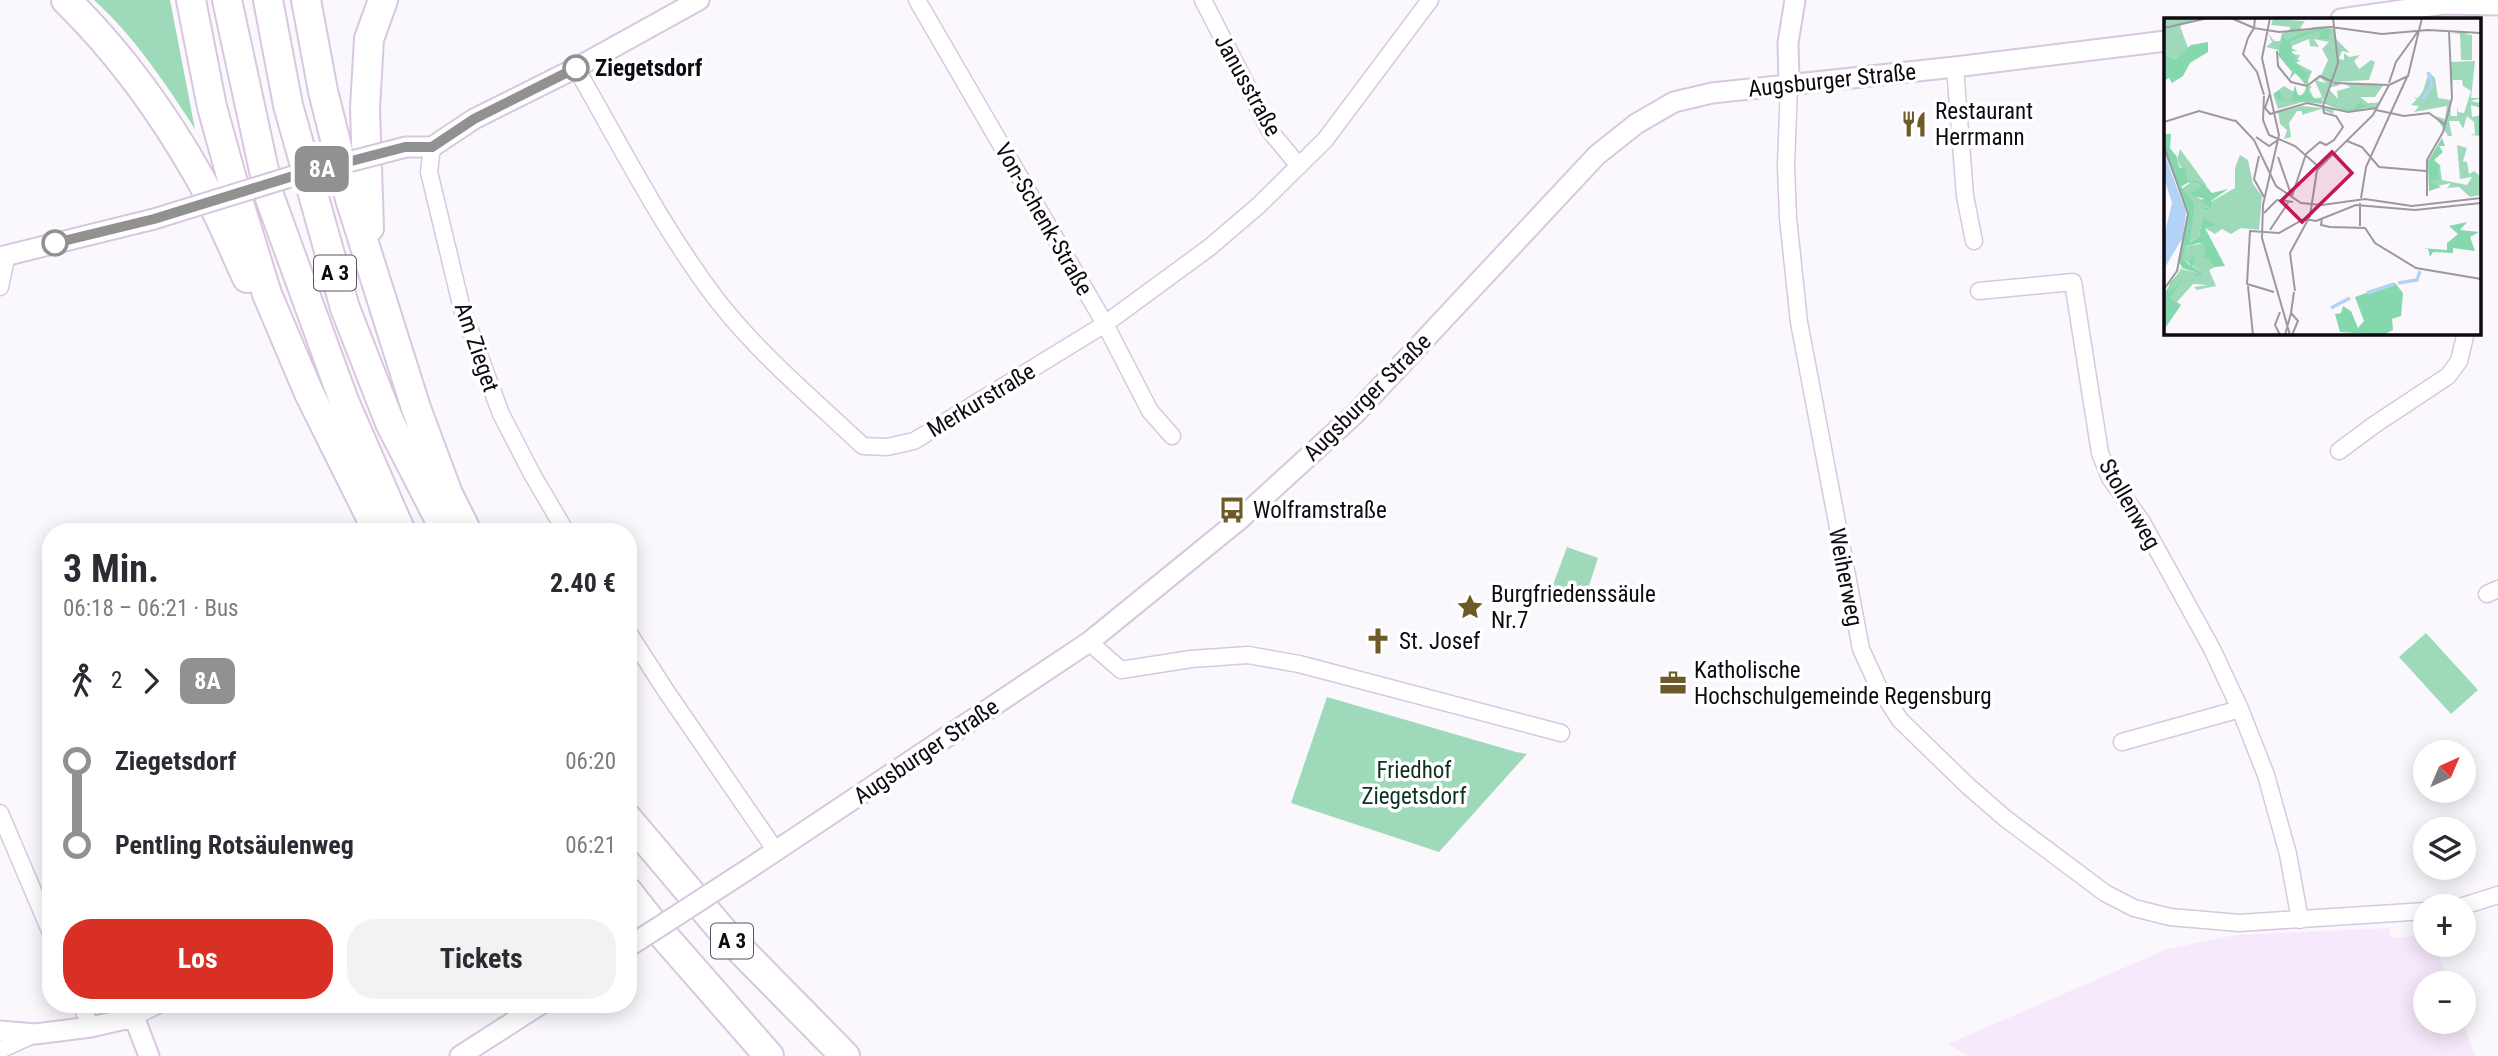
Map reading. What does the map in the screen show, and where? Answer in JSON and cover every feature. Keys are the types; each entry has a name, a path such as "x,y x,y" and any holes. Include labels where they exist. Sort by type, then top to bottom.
{"highway":[{"path":"66,0 118,54 158,109 202,181 290,373 309,393"},
{"path":"191,0 212,107 267,294 309,393 374,523"},
{"name":"A 3","path":"227,0 270,198 344,401 397,523"},
{"name":"A 3","path":"268,0 288,106 345,308 390,422 441,523"},
{"path":"306,0 323,91 350,199 416,408 448,494 462,523"},
{"path":"371,262 365,108 369,39 383,0"},
{"name":"A 3","path":"637,830 727,936 845,1056"},
{"name":"A 3","path":"637,903 769,1056"}],"street":[{"path":"0,287 3,256 154,219 290,177 405,147 432,147 474,119 576,68 699,0"},
{"name":"Von-Schenk-Straße","path":"917,0 1105,324 1150,411 1172,436"},
{"name":"Janusstraße","path":"1203,0 1270,131 1299,166"},
{"name":"Merkurstraße","path":"576,68 666,224 716,299 773,362 863,446 887,447 914,441 1105,324 1210,247 1258,206 1325,140 1430,0"},
{"path":"1789,84 1788,43 1795,0"},
{"path":"2356,18 2498,5"},
{"name":"Augsburger Straße","path":"637,941 1089,642 1239,520 1356,413 1597,155 1636,124 1674,102 1712,93 2164,41"},
{"path":"1955,67 1965,196 1974,241"},
{"name":"Weiherweg","path":"1789,84 1787,205 1798,322 1861,649 1878,686 1900,720 2006,819 2105,893 2134,908 2170,917 2239,923 2413,912"},
{"name":"Am Zieget","path":"432,147 429,172 463,309 501,414 531,474 561,523"},
{"name":"Stollenweg","path":"1979,291 2073,282 2100,453 2110,478 2142,522 2212,649 2240,709 2266,775 2288,853 2300,920"},
{"path":"2339,451 2448,376 2459,361 2466,334"},
{"path":"1089,642 1121,670 1191,659 1248,656 1299,664 1561,733"},
{"path":"637,646 776,851"},
{"path":"2122,742 2240,709"},
{"path":"0,813 42,912"},
{"path":"2476,902 2498,895"},
{"path":"85,1013 91,1027"},
{"path":"0,1031 35,1034 91,1027 142,1013"},
{"path":"460,1056 527,1013"},
{"path":"134,1017 149,1056"},
{"path":"0,1050 35,1034"}],"shaded area":[{"path":"2389,928 2391,938 2413,936 2413,957 2439,957 2445,971 2413,971 2413,1034 2467,1034 2475,1056 1968,1056 1948,1044 2167,949 2235,935"}],"green space":[{"path":"94,0 170,0 195,129 136,45"},
{"path":"1567,547 1598,558 1586,595 1553,585"},
{"path":"2426,633 2478,690 2451,714 2399,657"},
{"name":"Friedhof Ziegetsdorf","path":"1327,697 1527,754 1439,852 1291,803"}],"bus line":[{"name":"8A","path":"55,243 154,219 290,177 405,147 432,147 474,119 576,68"}],"place":[{"name":"Ziegetsdorf","path":"576,68"},
{"name":"Restaurant Herrmann","path":"1914,124"},
{"name":"Wolframstraße","path":"1232,510"},
{"name":"Burgfriedenssäule Nr.7","path":"1470,607"},
{"name":"St. Josef","path":"1378,641"},
{"name":"Katholische Hochschulgemeinde Regensburg","path":"1673,683"}]}
